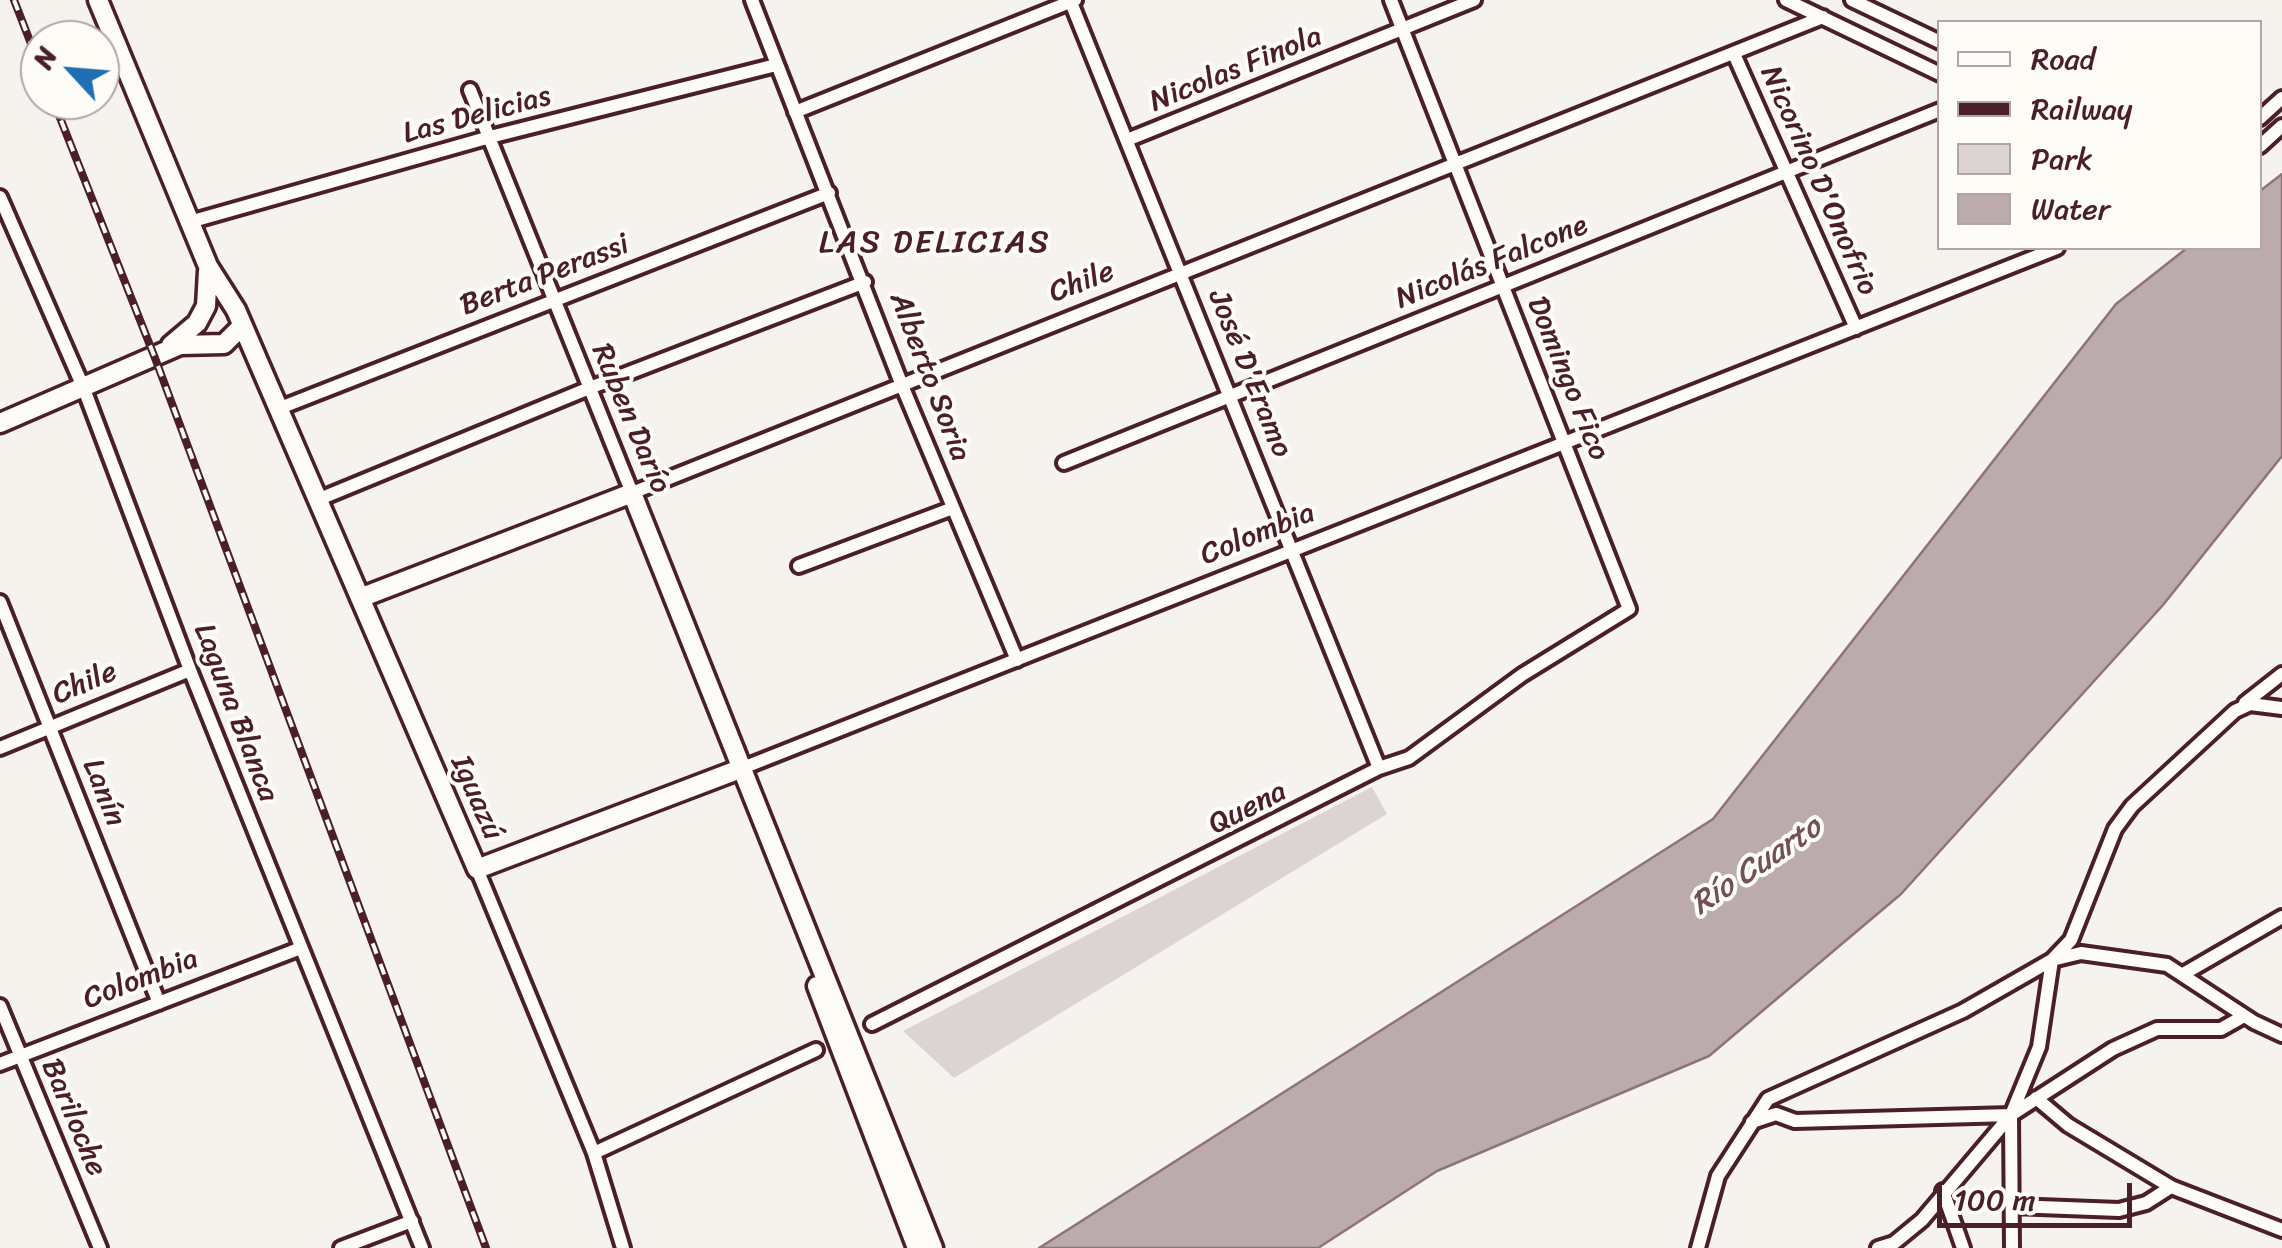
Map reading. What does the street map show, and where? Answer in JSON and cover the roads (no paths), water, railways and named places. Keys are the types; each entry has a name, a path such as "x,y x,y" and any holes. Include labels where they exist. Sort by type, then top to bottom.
{"main road":[{"path":"98,0 193,221 208,266 230,304 202,314 155,358"},
{"path":"202,314 208,266"},
{"name":"Iguazú","path":"230,304 280,408 477,869"},
{"name":"Iguazú","path":"202,314 217,343 265,376"},
{"path":"0,423 180,345 217,343 240,328"},
{"name":"Chile","path":"360,598 632,493"},
{"name":"Ruben Darío","path":"632,493 740,768 745,795 871,1110"},
{"name":"Colombia","path":"477,869 740,768"},
{"path":"871,1110 917,1248"},
{"path":"871,1110 933,1248"}],"street":[{"name":"Alberto Soria","path":"752,0 902,383 1017,660"},
{"name":"Domingo Fico","path":"1391,0 1629,610"},
{"name":"Nicolas Finola","path":"1127,140 1474,0"},
{"path":"1786,0 1937,73"},
{"path":"1852,0 1937,41"},
{"path":"794,112 1072,1"},
{"name":"José D'Eramo","path":"1072,1 1379,768"},
{"name":"Chile","path":"632,493 1823,17"},
{"name":"Nicorino D'Onofrio","path":"1734,54 1856,328"},
{"name":"Las Delicias","path":"193,221 490,137 776,65"},
{"name":"Ruben Darío","path":"470,90 550,300 632,493"},
{"path":"2262,116 2282,98"},
{"name":"Nicolás Falcone","path":"1064,464 1937,111"},
{"path":"2262,144 2282,126"},
{"name":"Berta Perassi","path":"280,408 829,193"},
{"name":"Laguna Blanca","path":"0,197 84,389 190,670 422,1248"},
{"name":"Colombia","path":"740,768 2053,250"},
{"path":"318,500 588,388 865,282"},
{"path":"799,566 954,508"},
{"name":"Lanín","path":"0,602 159,1003"},
{"name":"Quena","path":"872,1024 1379,768 1409,758 1522,675 1629,610"},
{"name":"Chile","path":"0,748 190,670"},
{"path":"1698,1248 1718,1176 1750,1123 1778,1093 1963,1011 2052,960 2071,940 2116,829 2132,806 2235,711 2282,674"},
{"path":"2235,711 2250,704 2282,708"},
{"name":"Iguazú","path":"477,869 594,1153 623,1248"},
{"path":"2185,974 2282,917"},
{"name":"Colombia","path":"0,1064 301,948"},
{"path":"2052,960 2082,953 2149,959 2185,974 2244,1016 2282,1034"},
{"path":"2012,1248 2011,1115 2039,1046 2052,960"},
{"name":"Bariloche","path":"0,1006 100,1248"},
{"path":"1878,1248 1894,1243 1922,1220 2011,1115 2036,1098 2114,1049 2158,1029 2221,1028 2244,1016"},
{"path":"594,1153 816,1050"},
{"path":"2036,1098 2068,1125 2171,1186 2282,1230"},
{"path":"1750,1123 1776,1114 1796,1121 2011,1115"},
{"path":"2013,1206 2120,1210 2146,1203 2171,1186"},
{"path":"1944,1191 1963,1248"},
{"path":"341,1248 412,1221"}],"water":[{"name":"Río Cuarto","path":"2282,174 2282,456 2163,605 1901,894 1709,1056 1437,1171 1318,1248 1039,1248 1713,819 2116,304 2184,250 2262,250 2262,189"}],"railway":[{"path":"14,0 22,20"},
{"path":"61,120 155,358 486,1248"}],"district":[{"name":"LAS DELICIAS","path":"935,244"}]}
